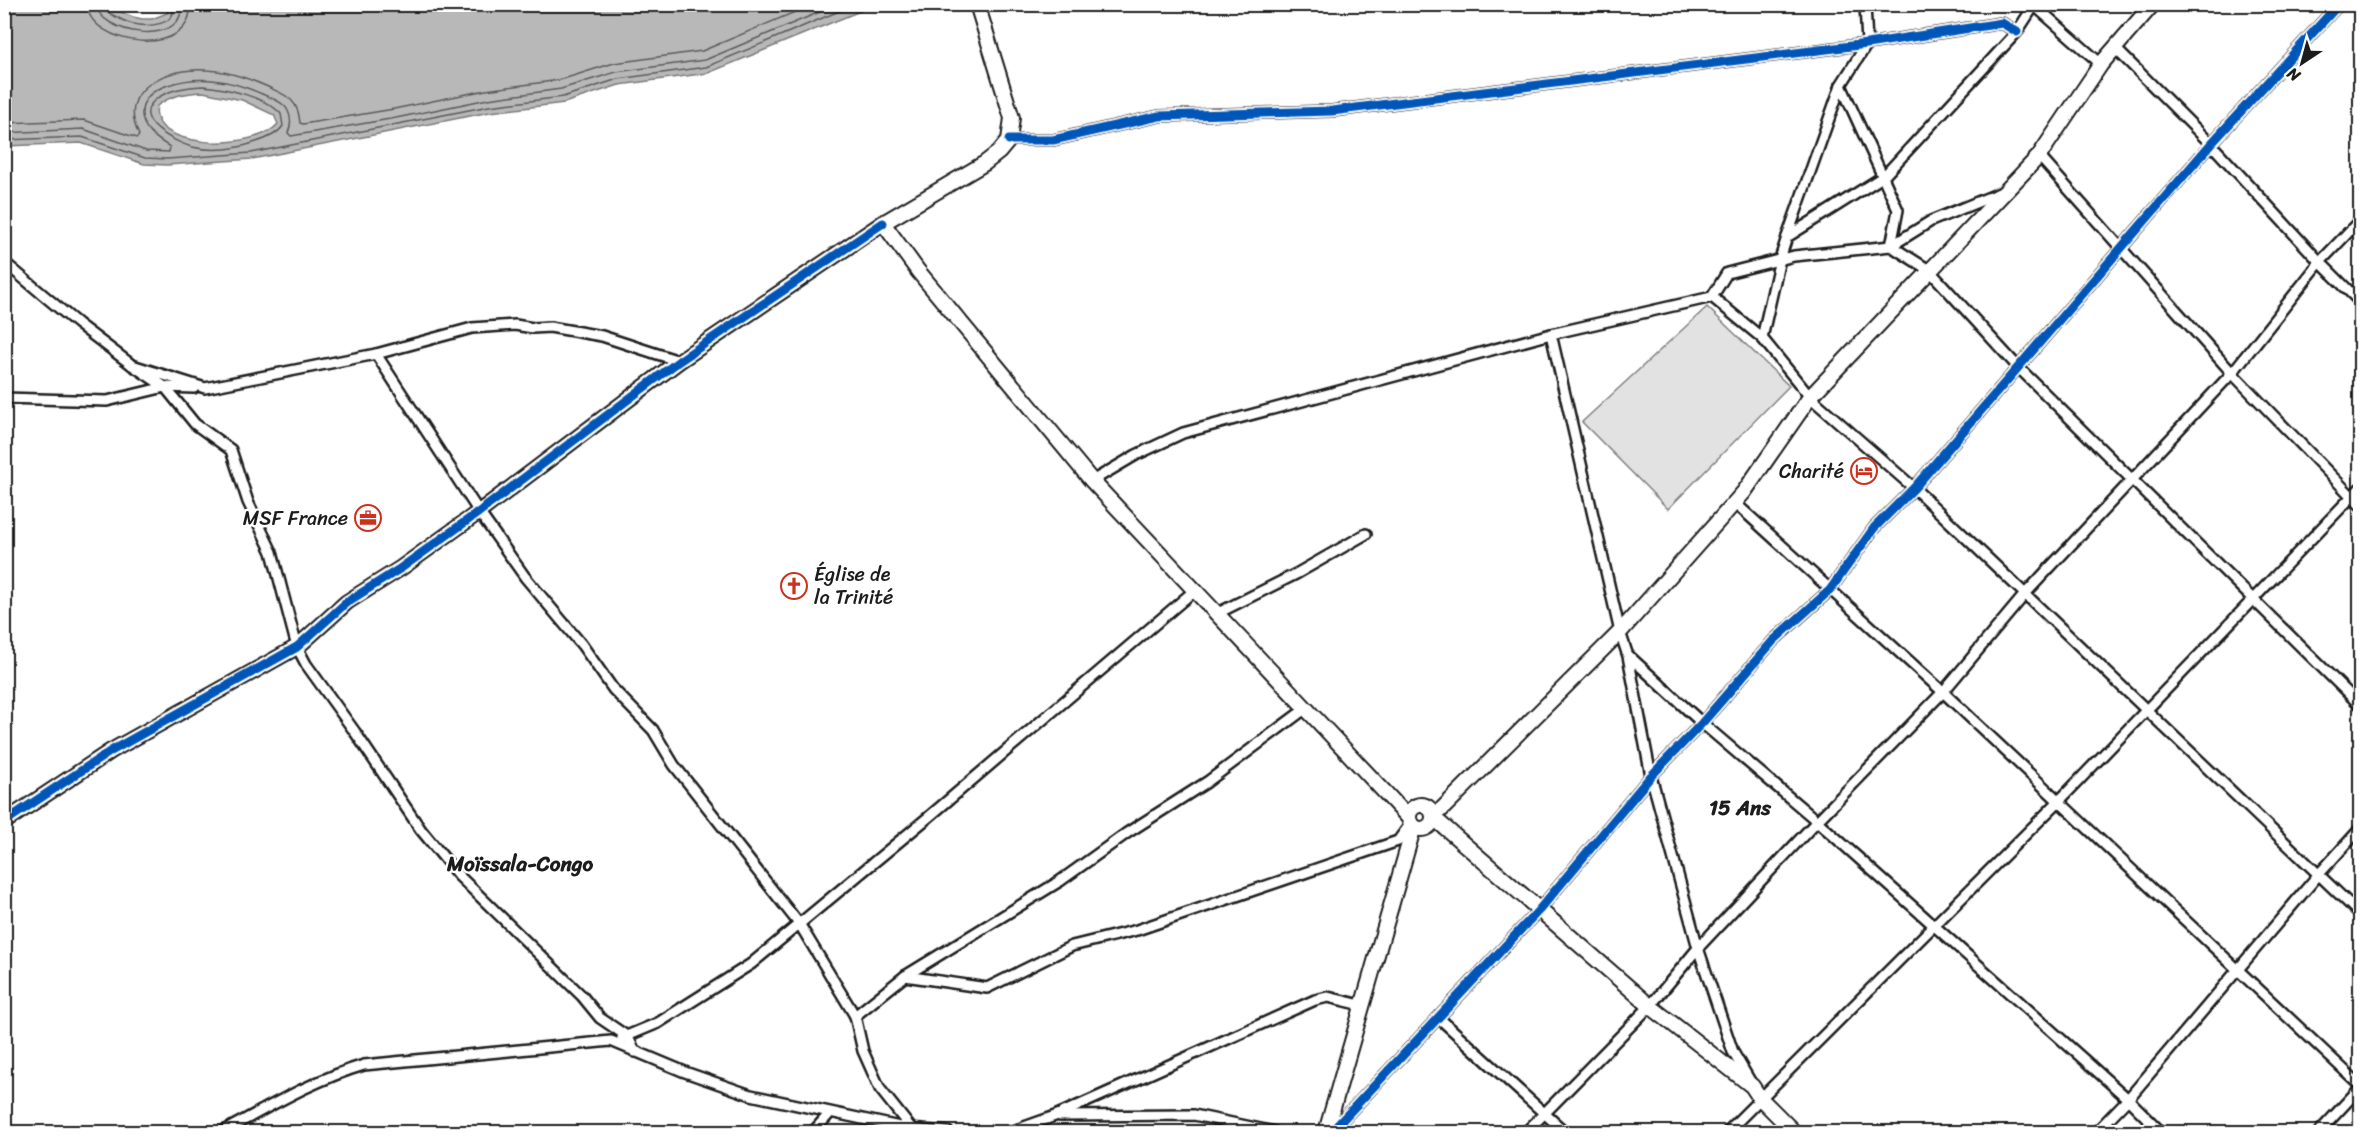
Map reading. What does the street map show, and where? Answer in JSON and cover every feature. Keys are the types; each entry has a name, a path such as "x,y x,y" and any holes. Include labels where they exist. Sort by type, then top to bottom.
{"main road":[{"path":"4,822 111,751 297,647 347,602 479,512 679,361 883,223 985,163 999,152 1009,140 1012,118 976,4"},
{"path":"883,223 918,271 1092,481 1218,613 1411,822 1424,829 1432,823 1433,816 1620,632 1744,492 1810,397 2039,156 2101,64 2153,4"},
{"path":"1326,1132 1411,822 1413,807 1419,804 1430,808 1433,816 1650,1006 1752,1086 1760,1098 1794,1132"}],"street":[{"path":"1762,338 1780,259 1841,85 1867,44 1865,4"},
{"path":"1331,1132 1539,910 1651,776 1702,723 1773,641 1830,590 1874,528 1914,488 2211,144 2339,4"},
{"path":"1787,237 1884,176 2017,32 2035,5 2101,64"},
{"path":"1009,140 1053,140 1159,116 1332,111 1867,44 2002,23 2017,32"},
{"path":"2115,48 2211,144 2320,262 2361,302"},
{"path":"1841,85 1898,210 1891,246"},
{"path":"2039,156 2232,373 2361,505"},
{"path":"1092,481 1136,455 1183,432 1551,334 1712,297 1727,273 1780,259 1891,246 1931,221 2007,189"},
{"path":"1526,1132 1650,1006 1698,948 1817,821 1943,692 2026,593 2232,373 2320,262 2361,220"},
{"path":"1891,246 1929,270 2017,366 2361,705"},
{"path":"4,262 78,324 165,387 195,424 231,450 248,502 272,552 297,647 306,664 437,850 458,874 582,996 600,1018 628,1036 635,1052"},
{"path":"1712,297 1762,338 1810,397 1914,488 2026,593 2361,914"},
{"path":"4,398 107,402 165,387 205,388 376,354 472,328 515,325 533,328 550,327 602,336 679,361"},
{"path":"1551,334 1620,632 1628,656 1651,776 1698,948 1733,1052 1752,1086"},
{"path":"376,354 479,512 525,577 582,645 613,689 653,730 681,774 800,925 855,1016 863,1051 880,1089 911,1131"},
{"path":"132,365 205,388"},
{"path":"1726,1132 2059,801 2361,488"},
{"path":"1734,502 1943,692 2361,1087 2319,1132"},
{"path":"1218,613 1296,574 1366,534"},
{"path":"222,1132 313,1083 335,1073 364,1065 611,1041 658,1023 751,964 800,925 1195,590"},
{"path":"1628,656 1702,723 1817,821 2128,1099 2161,1132"},
{"path":"855,1016 905,976 1060,882 1127,833 1207,782 1305,709"},
{"path":"905,976 987,988 1072,946 1137,930 1398,842 1411,822"},
{"path":"2096,1132 2128,1099 2319,874 2361,829"},
{"path":"1010,1132 1055,1116 1315,1000 1328,997 1361,1005"},
{"path":"1439,1018 1566,1132"},
{"path":"611,1041 751,1095 911,1131 948,1132"},
{"path":"813,1132 830,1113"},
{"path":"1055,1116 1194,1114 1275,1132"}],"shaded area":[{"path":"1707,307 1789,386 1668,509 1582,422"}],"water":[{"path":"166,4 875,4 708,73 619,85 564,103 490,112 252,159 167,165 144,164 81,143 5,146 5,5 104,5 142,19 152,19 167,13","holes":["203,92 242,100 274,115 278,124 266,133 248,139 205,142 185,138 168,131 158,121 157,106 179,95"]}],"cycle path":[{"path":"1331,1132 1539,910 1651,776 1702,723 1773,641 1830,590 1874,528 1914,488 2211,144 2339,4"},
{"path":"1009,140 1053,140 1159,116 1332,111 1867,44 2002,23 2017,32"},
{"path":"4,822 111,751 297,647 347,602 401,568 479,512 679,361 883,223"}],"place":[{"name":"Charité","path":"1864,471"},
{"name":"MSF France","path":"368,518"},
{"name":"Église de la Trinité","path":"794,586"}],"district":[{"name":"15 Ans","path":"1740,808"},
{"name":"Moïssala-Congo","path":"520,864"}]}
